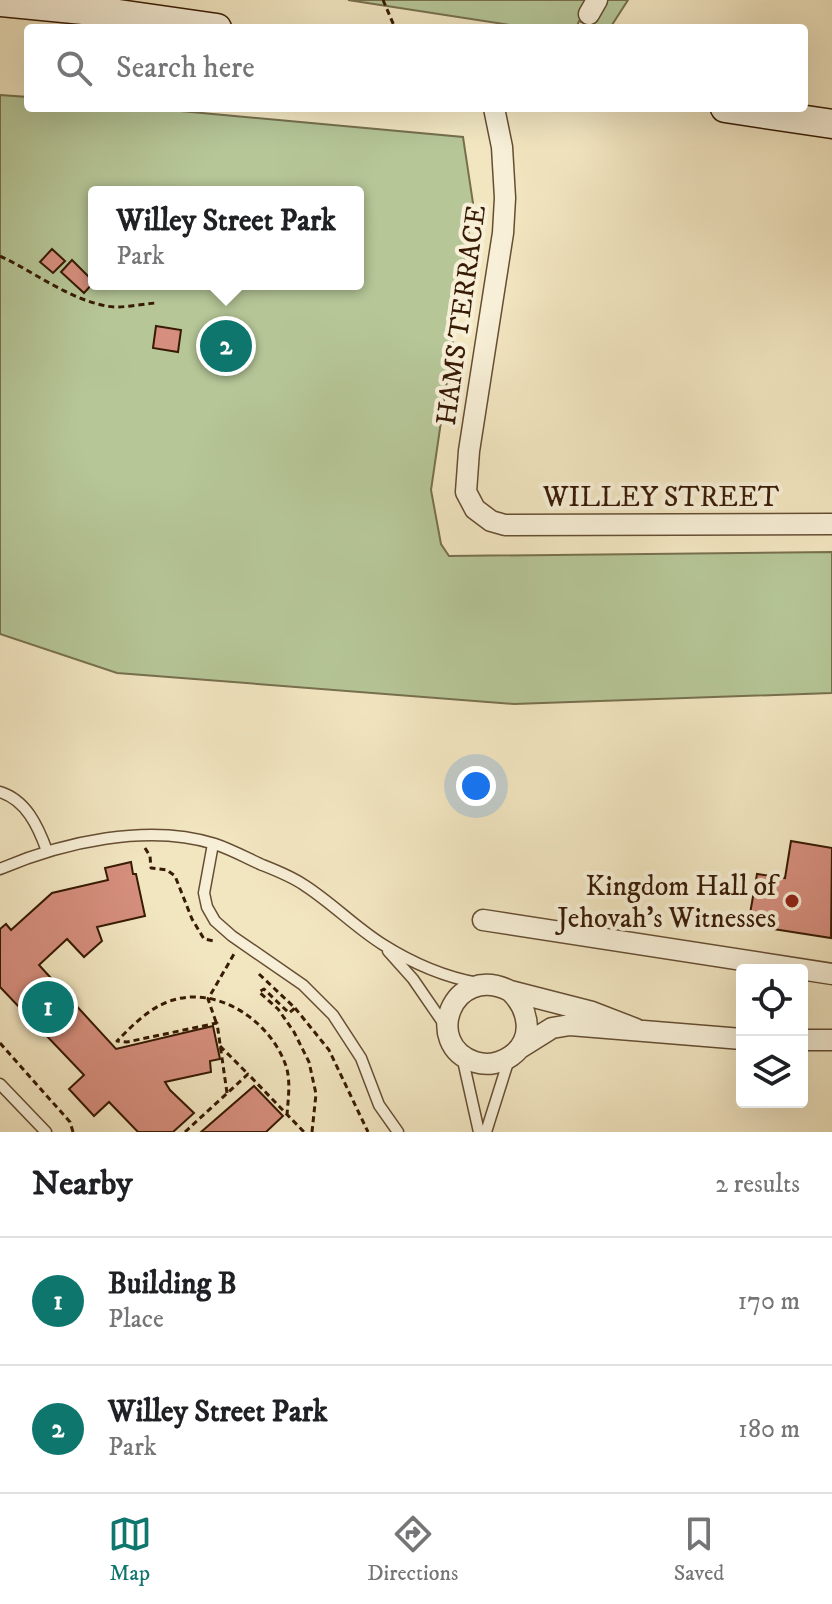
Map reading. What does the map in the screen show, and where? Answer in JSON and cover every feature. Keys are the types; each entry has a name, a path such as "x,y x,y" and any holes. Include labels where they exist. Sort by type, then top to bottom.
{"main road":[{"path":"0,2 189,24"},
{"path":"752,112 832,124"}],"street":[{"name":"HAMS TERRACE","path":"491,521 475,509 466,492 469,451 504,223 502,147 495,112"},
{"name":"WILLEY STREET","path":"491,521 505,525 832,524"},
{"path":"483,920 832,974"},
{"path":"636,1029 592,1012 510,991 499,985 484,984 471,987 460,995 452,1005 447,1029 462,1055 486,1064 515,1053 537,1035 560,1025 736,1038"},
{"path":"510,991 525,1009 528,1022 526,1037 515,1053"},
{"path":"808,1040 832,1040"}],"lane":[{"path":"0,792 16,799 33,818 47,851"},
{"path":"0,869 47,851 105,838 137,836 213,844 303,884 382,944 430,969 484,984"},
{"path":"213,844 204,893 215,921 303,985 333,1015 361,1058 379,1105 398,1132"},
{"path":"382,944 413,979 447,1029"},
{"path":"486,1132 515,1053"},
{"path":"462,1055 479,1132"},
{"path":"0,1084 46,1132"}],"path":[{"path":"383,0 393,24"},
{"path":"0,256 29,269 64,293 109,307 156,303"},
{"path":"134,849 145,848 150,856 151,868 167,870 175,876 192,919 204,939 222,946"},
{"path":"227,1093 217,1023 208,999 232,953 243,961"},
{"path":"252,969 295,1008 329,1050 368,1132"},
{"path":"295,1008 289,1013 264,989 259,992 278,1009 309,1062 316,1094 312,1132"},
{"path":"217,1023 127,1042 117,1041 142,1017 164,1003 192,996 224,1001 264,1029 281,1052 288,1070 287,1115"},
{"path":"0,1043 70,1122 73,1132"},
{"path":"220,1046 304,1132"},
{"path":"185,1132 248,1074"}],"green space":[{"path":"348,0 628,0 613,24 579,21 578,24 503,24"},
{"path":"0,95 24,97 24,112 191,112 463,137 473,203 431,490 441,544 449,556 832,552 832,693 514,704 117,673 0,634"}],"building":[{"path":"52,249 65,261 53,273 40,262"},
{"path":"72,260 88,276 88,289 84,293 61,272"},
{"path":"156,326 181,330 178,352 153,348"},
{"name":"Kingdom Hall of Jehovah's Witnesses","path":"791,841 832,848 831,938 748,925 757,874 785,878"},
{"path":"131,862 145,916 97,927 102,941 84,957 67,939 39,965 116,1049 213,1026 220,1059 210,1061 211,1072 165,1082 194,1113 173,1132 138,1132 109,1102 94,1116 69,1089 84,1075 0,987 0,929 6,924 11,930 52,893 108,880 105,868"},
{"path":"254,1086 283,1116 266,1132 201,1132"}],"place":[{"name":"Willey Street Park","path":"226,346"},
{"name":"Kingdom Hall of Jehovah's Witnesses","path":"792,901"},
{"name":"Building B","path":"48,1007"}]}
